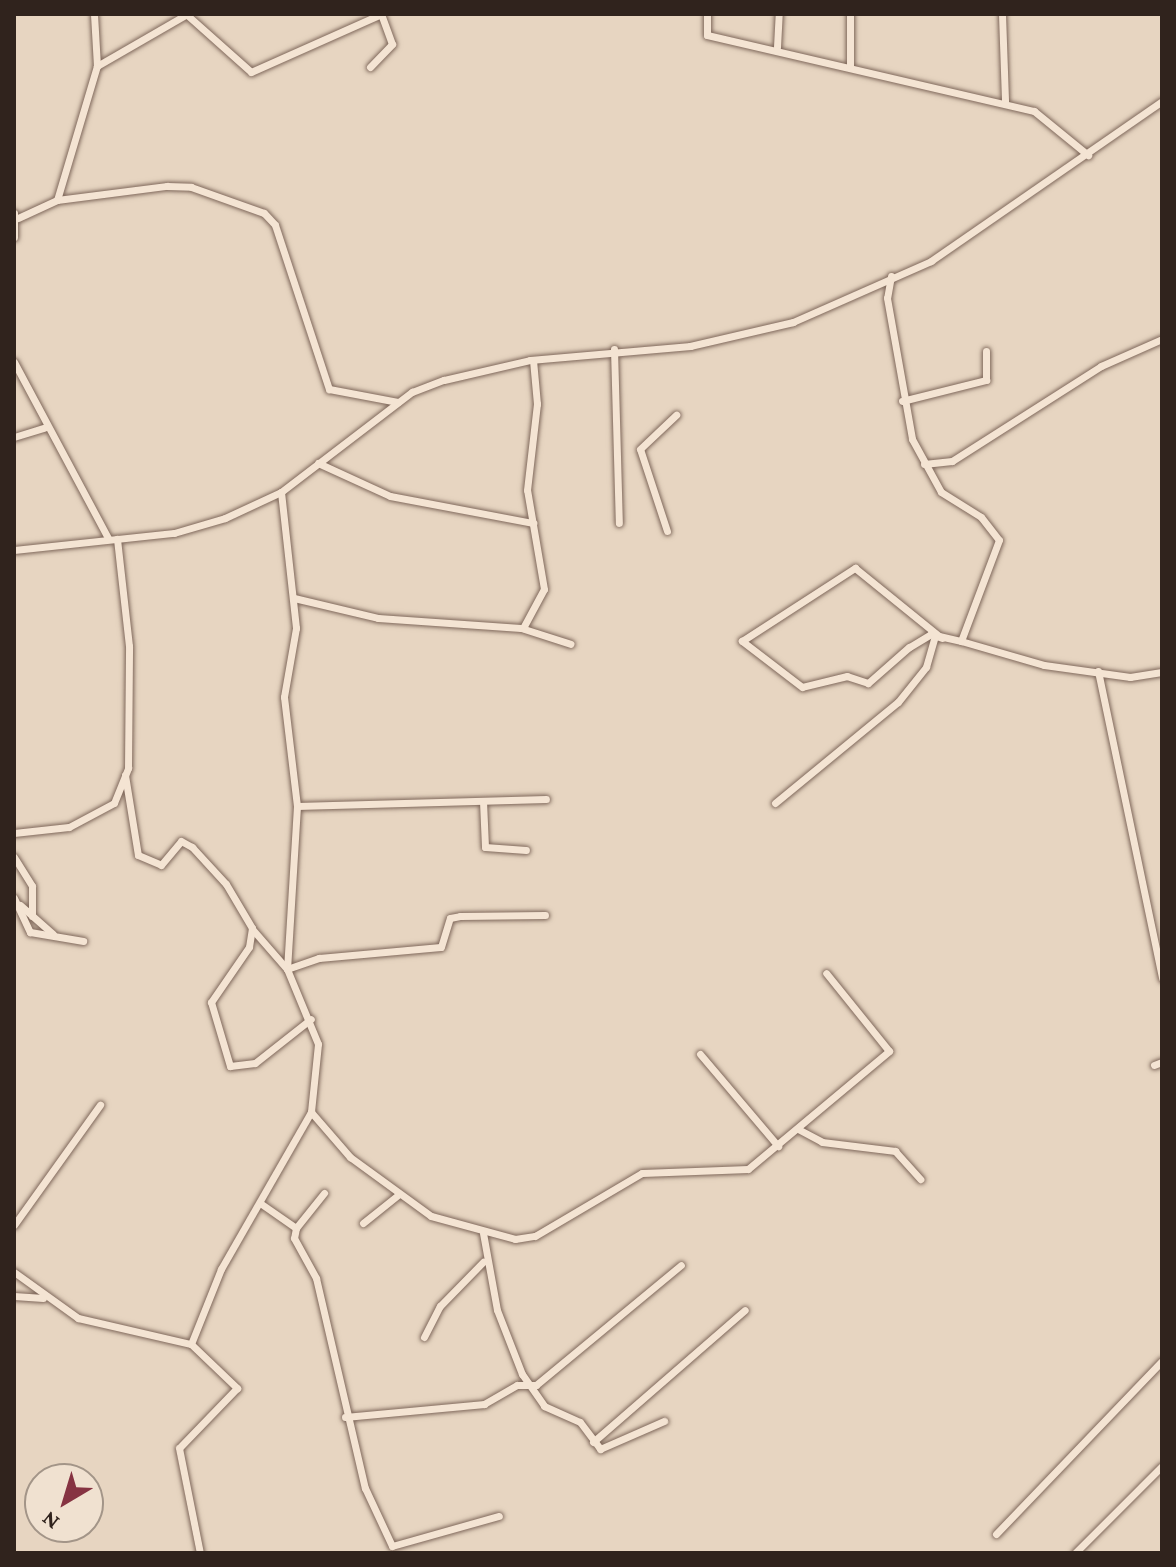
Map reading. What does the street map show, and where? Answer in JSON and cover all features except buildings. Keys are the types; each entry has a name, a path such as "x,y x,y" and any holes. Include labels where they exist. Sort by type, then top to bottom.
{"street":[{"path":"57,200 97,66 94,14"},
{"path":"97,66 168,18 187,14 251,72 381,14 392,44 370,67"},
{"path":"707,14 707,35 777,47 1005,101 1063,128 1088,155"},
{"path":"777,47 779,14"},
{"path":"850,14 850,65"},
{"path":"1002,14 1005,101"},
{"path":"14,550 204,526 281,492 398,402 444,380 533,360 614,349 690,346 793,322 891,276 931,261 1162,101"},
{"path":"14,237 16,215 57,200 186,185 264,213 275,225 329,389 398,402"},
{"path":"891,276 902,401 924,464 941,492 981,517 999,540 961,641"},
{"path":"924,464 952,461 1101,366 1162,339"},
{"path":"614,349 619,523"},
{"path":"902,401 986,380 986,351"},
{"path":"523,628 544,589 527,474 537,404 533,360"},
{"path":"14,362 44,428 101,514 113,538 129,646 125,775 138,855 161,865 181,841 192,847 222,877 252,928 287,969 311,1019 319,1067 311,1112 260,1203 191,1344"},
{"path":"667,531 640,449 676,415"},
{"path":"14,437 44,428"},
{"path":"318,463 390,496 533,523"},
{"path":"281,492 294,598 284,697 297,806 287,969"},
{"path":"938,637 868,683 847,676 802,687 742,641 855,568 938,637 1044,665 1098,671 1162,672"},
{"path":"294,598 378,618 523,628 571,644"},
{"path":"775,803 898,702 926,667 938,637"},
{"path":"1098,671 1162,978"},
{"path":"114,803 125,775"},
{"path":"297,806 546,799"},
{"path":"14,833 69,827 114,803 129,801"},
{"path":"483,801 485,847 526,850"},
{"path":"14,857 32,886 32,916"},
{"path":"14,898 53,934"},
{"path":"20,905 30,932 83,941"},
{"path":"287,969 319,958 441,947 450,918 545,915"},
{"path":"252,928 249,947 211,1002 230,1066 255,1063 311,1019"},
{"path":"311,1112 318,1124 398,1195 483,1233 535,1236 642,1173 741,1171 778,1146 889,1051 826,973"},
{"path":"700,1054 778,1146"},
{"path":"14,1225 100,1105"},
{"path":"305,1125 318,1124"},
{"path":"798,1129 822,1142 895,1151 920,1179"},
{"path":"324,1193 296,1228 294,1238 316,1278 345,1417 365,1488 394,1549 499,1516"},
{"path":"363,1223 398,1195"},
{"path":"260,1203 296,1228"},
{"path":"14,1208 21,1216"},
{"path":"483,1233 483,1262 530,1387 552,1413 580,1422 600,1449 620,1444 664,1421"},
{"path":"424,1337 440,1306 483,1262"},
{"path":"345,1417 484,1404 517,1385 530,1387 681,1265"},
{"path":"14,1272 44,1298 95,1323 191,1344 237,1388 179,1448 200,1553"},
{"path":"14,1296 44,1298"},
{"path":"593,1442 745,1310"},
{"path":"996,1534 1162,1361"},
{"path":"1075,1553 1162,1466"}]}
